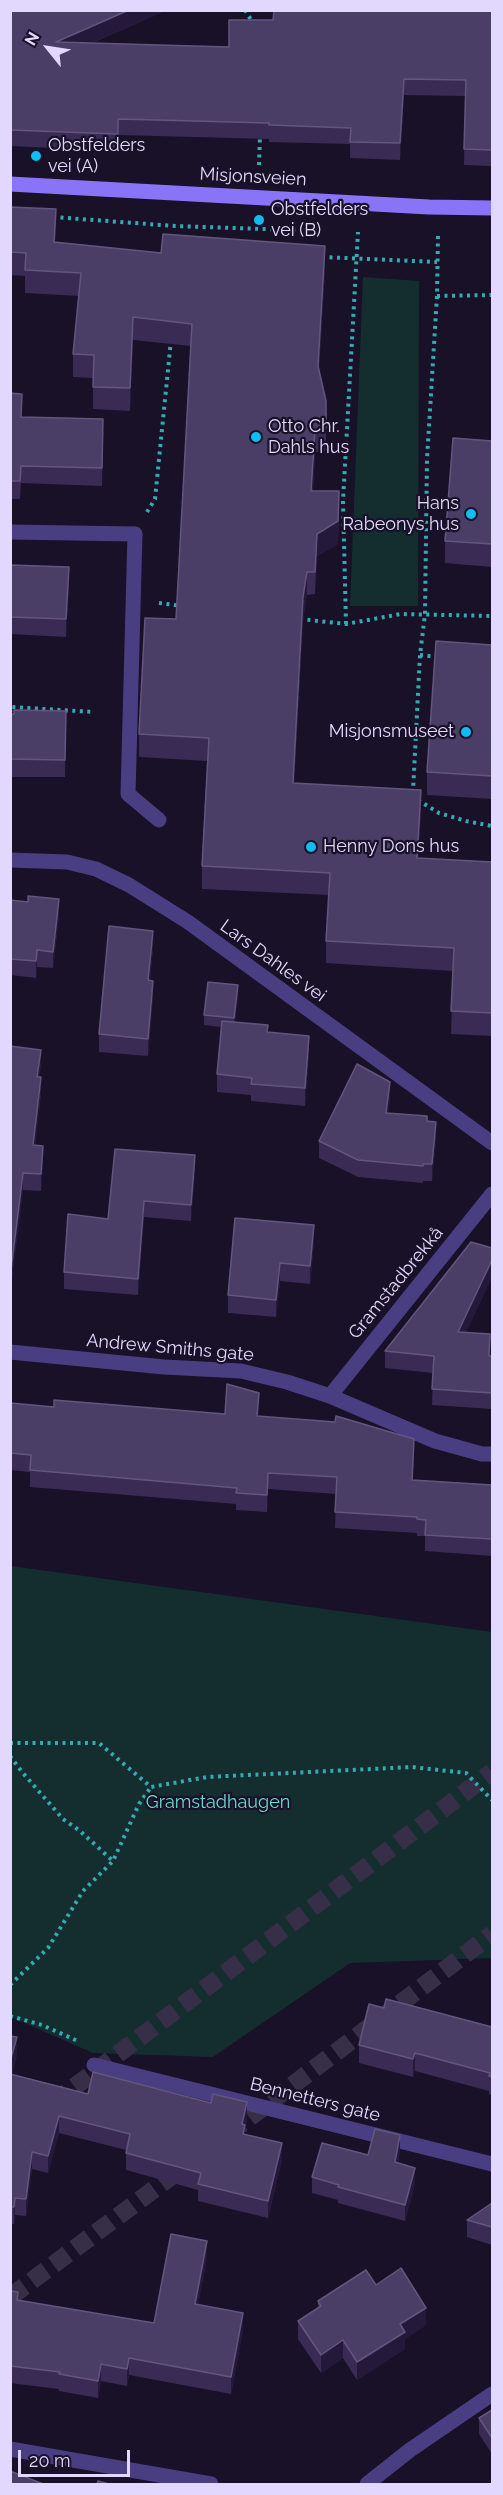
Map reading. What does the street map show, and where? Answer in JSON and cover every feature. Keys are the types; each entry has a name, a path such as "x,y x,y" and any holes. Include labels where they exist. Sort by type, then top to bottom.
{"main road":[{"name":"Misjonsveien","path":"10,184 429,207 492,208"}],"street":[{"path":"10,532 135,534 128,794 159,820"},
{"name":"Lars Dahles vei","path":"10,860 67,862 96,869 129,885 188,922 492,1143"},
{"name":"Gramstadbrekkå","path":"330,1396 492,1194"},
{"name":"Andrew Smiths gate","path":"10,1352 164,1367 241,1371 287,1382 330,1396 435,1441 482,1454 492,1454"},
{"name":"Bennetters gate","path":"94,2065 492,2164"},
{"path":"367,2484 410,2450 492,2394"},
{"path":"10,2450 211,2484"}],"path":[{"path":"245,10 257,30"},
{"path":"259,165 260,126"},
{"path":"44,216 175,226 324,231"},
{"path":"175,226 178,236"},
{"path":"346,232 369,232"},
{"path":"346,624 343,501 358,232"},
{"path":"426,234 449,235"},
{"path":"438,234 437,296 427,459 425,614 420,655 412,791 421,803 439,813 466,822 492,826"},
{"path":"310,256 437,262"},
{"path":"437,296 492,295"},
{"path":"135,534 155,499 171,338"},
{"path":"134,600 193,607"},
{"path":"299,619 346,624 401,614 492,616"},
{"path":"420,655 449,657"},
{"path":"10,712 11,707 94,712"},
{"path":"10,1743 99,1743 151,1787"},
{"path":"10,1756 63,1819 113,1861"},
{"path":"10,1984 48,1948 83,1891 113,1861 139,1804 151,1787 207,1777 235,1778 412,1767 466,1773 492,1800"},
{"path":"10,2016 42,2025 84,2044 91,2053 94,2065"}],"green space":[{"path":"363,277 419,281 418,606 350,606"},
{"name":"Gramstadhaugen","path":"11,1566 492,1632 492,1958 350,1963 213,2057 93,2053 11,2017"}],"building":[{"path":"10,10 129,10 56,42 229,47 229,20 273,20 274,10 492,10 492,150 464,149 466,80 404,79 400,143 350,142 351,128 269,125 269,123 118,119 118,134 10,130"},
{"path":"10,207 56,209 54,242 161,253 163,234 325,246 318,366 326,401 326,428 315,430 311,491 339,491 338,521 317,534 315,572 307,572 303,597 293,783 421,790 417,858 492,862 492,1013 451,1011 454,948 326,941 330,873 202,866 209,738 139,734 145,618 176,619 192,324 133,317 130,388 93,387 94,355 73,354 81,273 25,270 26,253 10,252"},
{"path":"10,393 22,394 21,417 103,419 102,468 21,466 20,481 10,481"},
{"name":"Hans Rabeonys hus","path":"453,438 492,441 492,544 445,541"},
{"path":"10,565 69,567 66,619 10,617"},
{"path":"436,641 492,645 492,776 427,772"},
{"path":"14,710 66,711 65,760 10,759 10,714 14,714"},
{"path":"28,896 59,899 53,952 37,950 36,961 10,959 10,900 28,902"},
{"path":"109,926 153,931 148,980 153,981 148,1039 99,1034"},
{"path":"208,982 238,985 234,1018 204,1015"},
{"path":"222,1021 268,1025 267,1032 309,1036 305,1088 251,1084 252,1078 217,1074"},
{"path":"10,1046 41,1050 37,1077 41,1077 33,1145 43,1146 41,1174 23,1173 10,1278"},
{"path":"357,1064 390,1082 386,1113 427,1116 427,1121 436,1122 432,1164 423,1164 423,1166 358,1160 319,1141"},
{"path":"115,1149 195,1155 191,1205 144,1201 138,1279 64,1272 68,1214 108,1219"},
{"path":"235,1218 314,1225 310,1266 280,1263 276,1300 228,1295"},
{"path":"471,1242 492,1248 492,1260 458,1332 490,1334 492,1393 432,1389 434,1356 385,1351"},
{"path":"227,1384 259,1393 257,1416 335,1422 336,1416 414,1439 412,1480 492,1485 492,1539 425,1535 426,1520 417,1519 417,1517 335,1512 337,1477 268,1473 267,1495 236,1493 237,1488 30,1470 31,1455 10,1453 10,1403 54,1407 54,1400 225,1414"},
{"path":"386,1999 492,2027 492,2077 489,2076 490,2073 415,2053 413,2059 359,2045 369,2004 384,2008"},
{"path":"10,2036 17,2037 10,2062"},
{"path":"93,2072 211,2103 213,2094 247,2102 242,2124 245,2125 243,2134 282,2143 268,2201 198,2184 201,2173 126,2153 130,2134 59,2116 48,2156 32,2152 26,2199 15,2198 14,2207 10,2207 10,2074 88,2094"},
{"path":"375,2129 400,2135 395,2162 415,2168 405,2205 338,2187 339,2185 312,2177 322,2143 368,2155"},
{"path":"492,2203 492,2227 467,2220"},
{"path":"171,2234 207,2241 195,2304 243,2313 231,2377 129,2358 127,2369 101,2364 98,2381 59,2374 60,2372 10,2366 10,2291 18,2292 17,2300 154,2323"},
{"path":"401,2268 426,2308 400,2324 405,2332 357,2362 343,2340 321,2355 298,2321 321,2306 318,2301 366,2270 376,2285"},
{"path":"492,2410 492,2438 479,2418"},
{"path":"10,2471 43,2484 10,2484"}],"tunnel":[{"path":"53,2103 492,1772"},
{"path":"228,2134 492,1934"},
{"path":"10,2297 184,2167"}],"place":[{"name":"Obstfelders vei (A)","path":"36,156"},
{"name":"Obstfelders vei (B)","path":"259,220"},
{"name":"Otto Chr. Dahls hus","path":"256,437"},
{"name":"Hans Rabeonys hus","path":"471,514"},
{"name":"Misjonsmuseet","path":"466,732"},
{"name":"Henny Dons hus","path":"311,847"}]}
